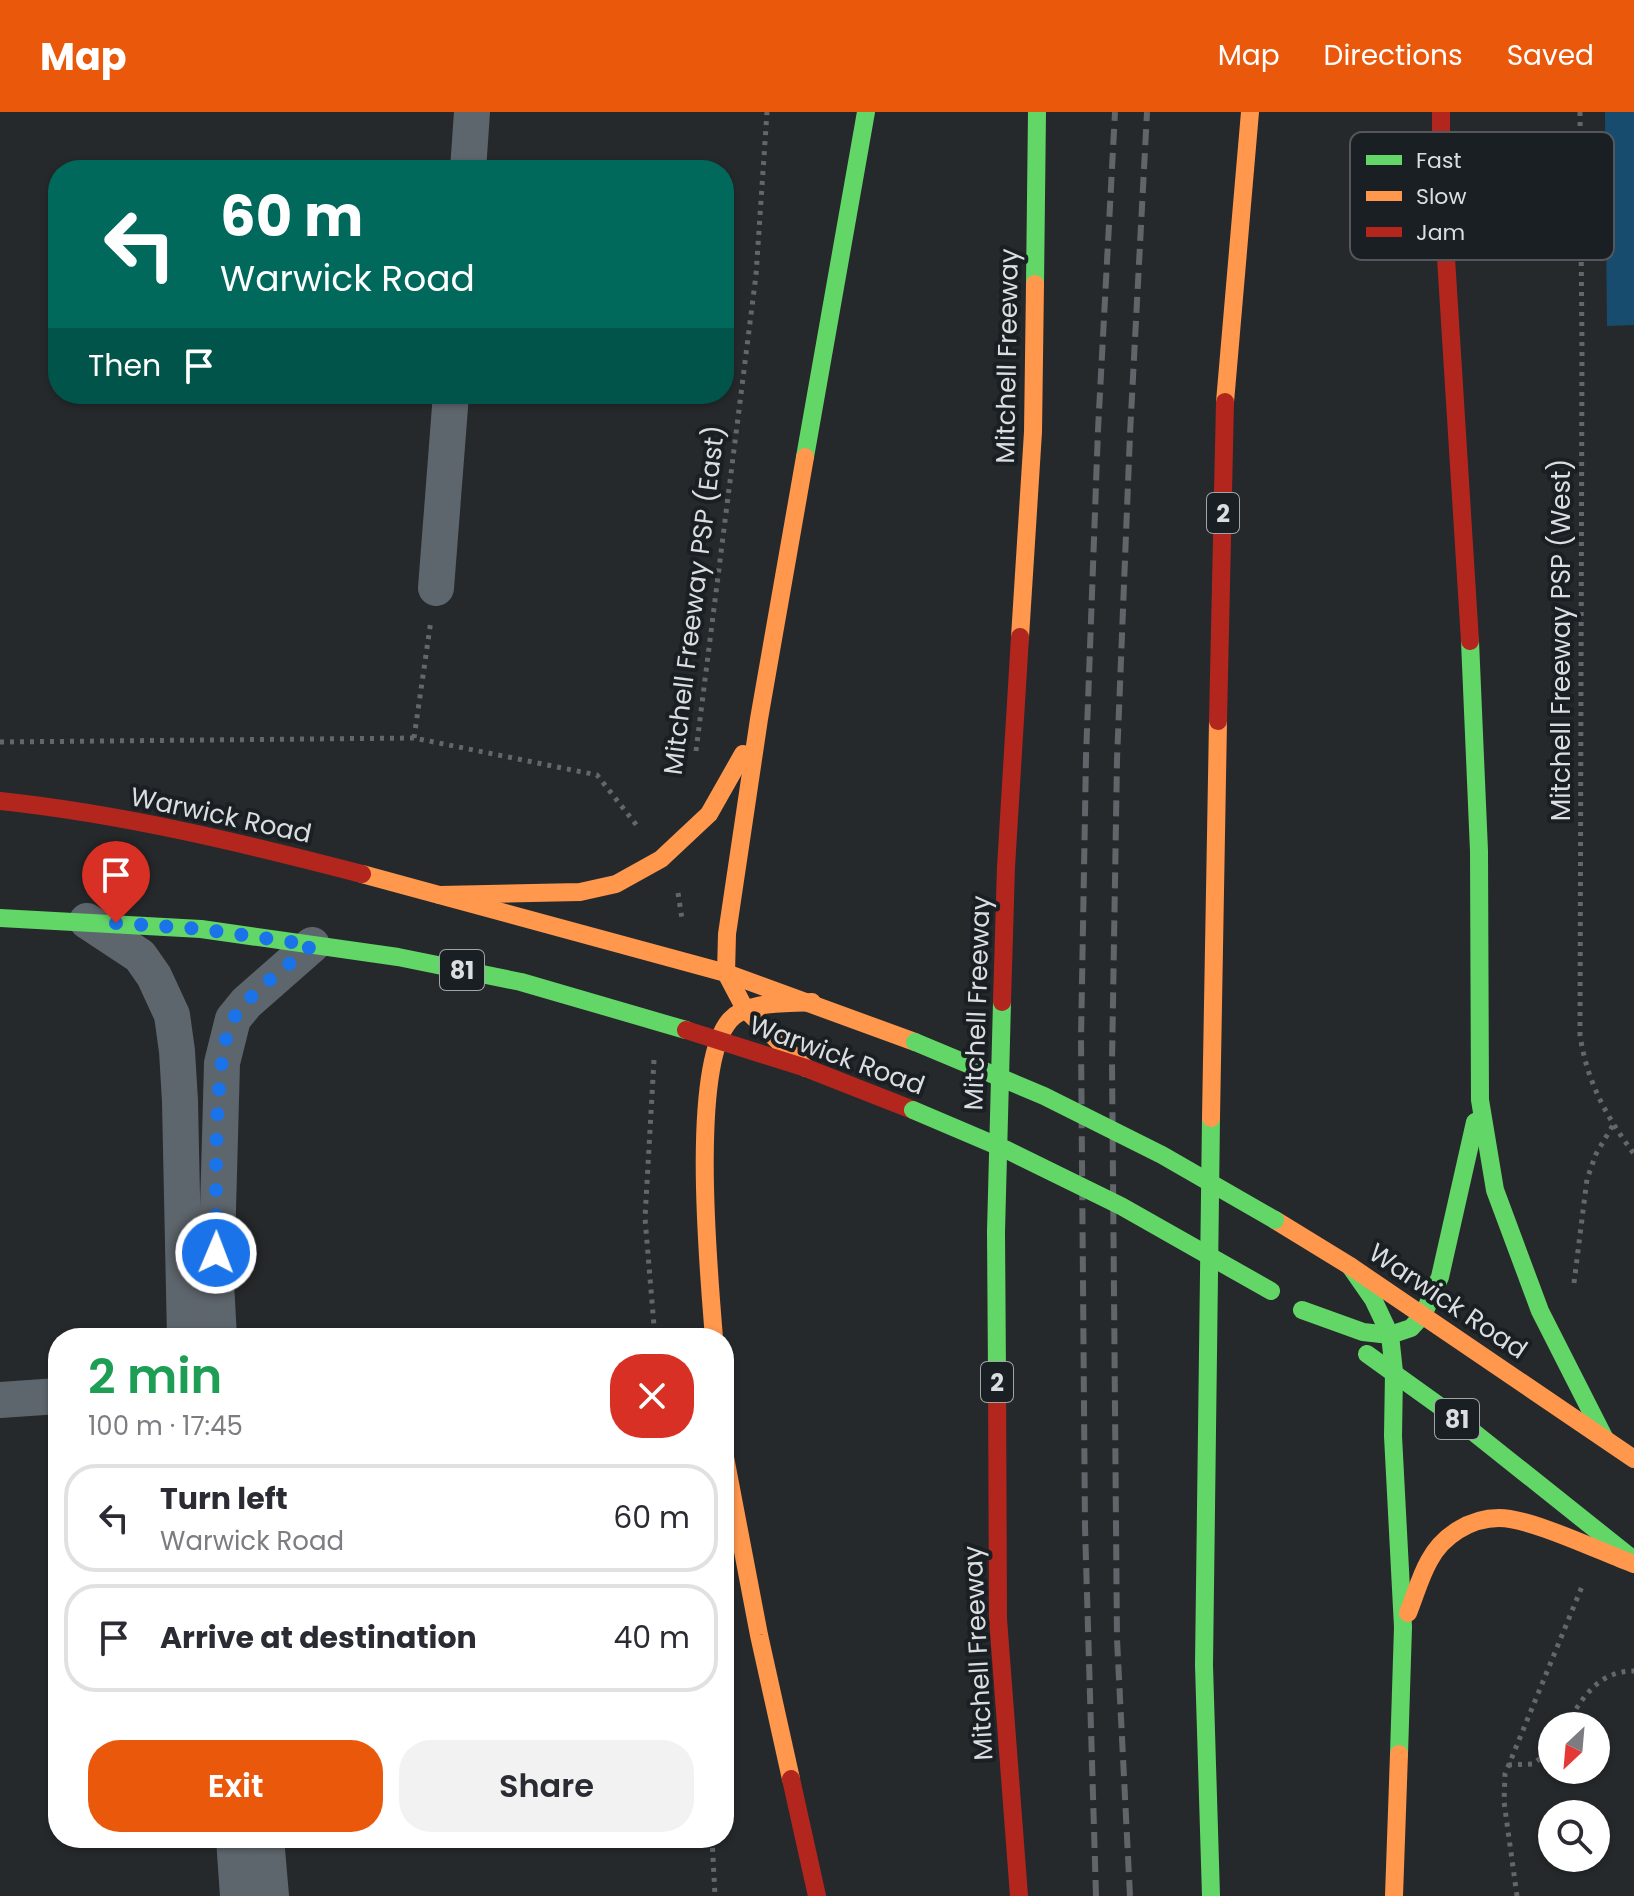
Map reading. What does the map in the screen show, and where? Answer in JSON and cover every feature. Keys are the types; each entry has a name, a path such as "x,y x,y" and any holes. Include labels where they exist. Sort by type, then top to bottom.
{"main road":[{"path":"806,1068 745,1009 726,973 727,934 759,719 866,112"},
{"name":"Mitchell Freeway","path":"1019,1896 998,1619 996,1232 1006,867 1033,432 1037,112"},
{"name":"2","path":"1211,1896 1204,1665 1214,900 1225,408 1250,112"},
{"path":"1446,260 1468,599 1478,836 1480,1100 1495,1190 1540,1311 1605,1439"},
{"path":"440,895 580,892 616,884 637,873 661,859 709,814 736,770 759,719"},
{"name":"Warwick Road","path":"0,801 46,806 257,847 440,895 726,973 915,1042 1044,1096 1162,1155 1275,1220 1350,1266 1634,1459"},
{"name":"Warwick Road","path":"0,918 201,929 398,957 521,982 718,1039 806,1068 913,1110 1007,1150 1121,1206 1302,1310 1394,1372 1634,1562"},
{"path":"713,1328 706,1240 707,1096 718,1039 729,1021 745,1009 812,1002"},
{"path":"1302,1310 1363,1332 1390,1335 1411,1328 1423,1315 1440,1277 1480,1100"},
{"path":"1350,1266 1373,1299 1390,1335 1394,1372 1393,1436 1403,1627 1394,1896"},
{"path":"734,1504 759,1635 817,1896"},
{"path":"1403,1627 1429,1560 1447,1537 1483,1520 1501,1518 1526,1523 1634,1562"}],"street":[{"path":"469,160 472,112"},
{"path":"436,588 450,404"},
{"path":"87,921 140,956 154,976 172,1015 180,1101 185,1328"},
{"path":"218,1328 216,1283 222,1063 233,1019 246,1003 312,945"},
{"path":"0,1400 48,1397"},
{"path":"235,1848 238,1896"},
{"path":"267,1848 271,1896"}],"path":[{"name":"Mitchell Freeway PSP (East)","path":"695,756 756,275 767,112"},
{"name":"Mitchell Freeway PSP (West)","path":"1580,112 1580,132"},
{"name":"Mitchell Freeway PSP (West)","path":"1581,260 1579,1026 1591,1082 1613,1125 1634,1154"},
{"path":"414,738 436,588"},
{"path":"0,742 414,738 597,775 646,838"},
{"path":"652,1062 645,1218 654,1328"},
{"path":"1572,1294 1587,1179 1596,1154 1613,1125"},
{"path":"1517,1896 1503,1783 1583,1583"},
{"path":"1574,1712 1593,1686 1606,1677 1622,1671 1634,1671"},
{"path":"1508,1765 1533,1764 1538,1760"},
{"path":"713,1848 715,1896"}],"shaded area":[{"path":"1605,112 1634,112 1634,325 1607,326 1606,260 1614,260 1614,132 1605,132"}],"railway":[{"path":"1096,1896 1085,1527 1081,1039 1086,757 1098,430 1115,112"},
{"path":"1130,1896 1117,1639 1112,1062 1117,760 1147,112"}],"traffic: fast":[{"path":"805,457 866,112"},
{"path":"1035,284 1037,112"},
{"path":"1470,641 1479,851 1480,1100 1495,1190 1540,1311 1605,1439"},
{"path":"0,918 201,929 398,957 521,982 686,1030"},
{"path":"997,1374 996,1232 1002,1002"},
{"path":"915,1042 1044,1096 1162,1155 1275,1220"},
{"path":"913,1110 1007,1150 1121,1206 1271,1291"},
{"path":"1211,1118 1204,1665 1211,1896"},
{"path":"1302,1310 1363,1332 1390,1335 1411,1328 1423,1315 1440,1277 1475,1122"},
{"path":"1350,1266 1373,1299 1390,1335 1394,1372 1393,1436 1403,1627 1399,1754"},
{"path":"1367,1354 1452,1415 1634,1560"}],"traffic: slow":[{"path":"1225,402 1250,112"},
{"path":"1020,637 1033,432 1035,284"},
{"path":"805,457 759,719 727,934 726,973 745,1009 806,1068"},
{"path":"1211,1118 1218,721"},
{"path":"440,895 580,892 616,884 661,859 709,814 743,754"},
{"path":"362,874 726,973 915,1042"},
{"path":"713,1328 705,1172 710,1080 717,1044 730,1020 747,1009 769,1004 812,1002"},
{"path":"1275,1220 1350,1266 1634,1459"},
{"path":"734,1504 791,1779"},
{"path":"1408,1613 1426,1567 1441,1544 1458,1530 1478,1521 1513,1519 1566,1536 1634,1564"},
{"path":"1394,1896 1399,1754"}],"traffic: jam":[{"path":"1441,112 1441,132"},
{"path":"1446,260 1470,641"},
{"path":"1218,721 1225,402"},
{"path":"1002,1002 1006,867 1020,637"},
{"path":"0,801 182,831 362,874"},
{"path":"686,1030 806,1068 913,1110"},
{"path":"997,1374 998,1619 1019,1896"},
{"path":"791,1779 817,1896"}],"route":[{"path":"116,923 201,929 312,945 246,1003 233,1019 222,1063 219,1101 216,1253"}]}
